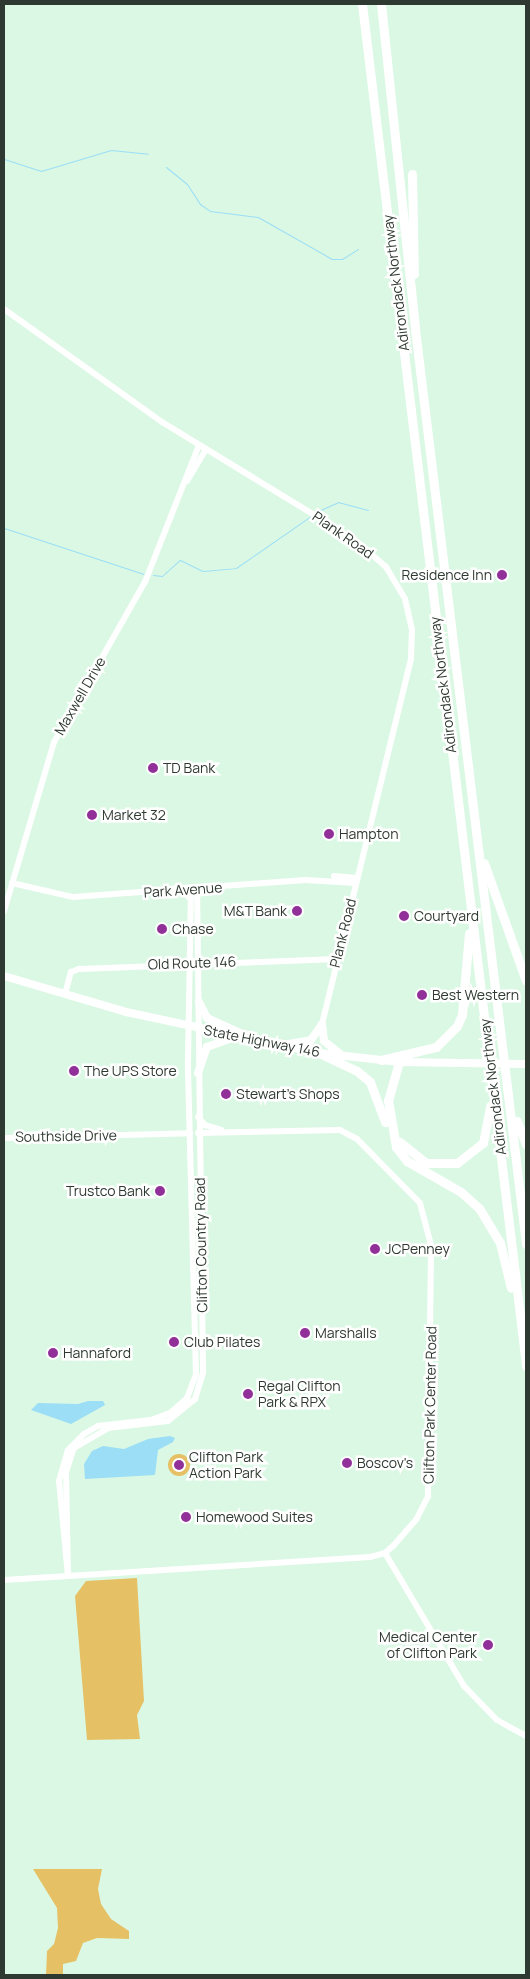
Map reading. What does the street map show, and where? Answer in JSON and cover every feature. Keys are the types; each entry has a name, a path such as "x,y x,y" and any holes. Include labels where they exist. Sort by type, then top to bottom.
{"highway":[{"name":"Adirondack Northway","path":"362,4 526,1366"},
{"name":"Adirondack Northway","path":"381,4 415,329 475,825 509,1083 526,1244"},
{"path":"412,174 415,329"},
{"path":"475,825 488,878 526,981"},
{"path":"381,1060 436,1047 457,1026 462,1015 472,918"},
{"path":"319,1053 357,1071 370,1082 396,1147 407,1161 466,1196 489,1221 502,1249 520,1316"},
{"path":"396,1147 388,1100 402,1062"},
{"path":"402,1062 394,1091 396,1130 405,1150 426,1163 448,1166 474,1154 487,1134 494,1099"},
{"path":"509,1083 526,1144"}],"main road":[{"name":"State Highway 146","path":"4,976 193,1027 319,1053 402,1062 526,1064"},
{"path":"198,1002 207,1018 251,1039"},
{"path":"280,1045 311,1040 322,1024"},
{"path":"322,1024 324,1041 342,1056"},
{"path":"198,1073 207,1047 237,1036"}],"street":[{"name":"Plank Road","path":"4,309 100,380 199,445 358,542 386,566 405,599 412,629 411,659 322,1024"},
{"name":"Maxwell Drive","path":"4,911 56,736 142,588 199,445"},
{"name":"Maxwell Drive","path":"181,490 206,449"},
{"name":"Park Avenue","path":"12,883 73,897 305,880 357,881"},
{"name":"Clifton Country Road","path":"68,1576 59,1481 68,1450 84,1434 98,1426 151,1420 170,1413 187,1398 195,1382 198,1360 190,1133 195,962 194,889"},
{"name":"Old Route 146","path":"65,994 71,972 79,969 195,962 337,959"},
{"name":"Clifton Country Road","path":"68,1576 66,1472 74,1448 102,1430 168,1422 188,1407 200,1386 204,1357 198,1073 193,1027 198,1002 195,962"},
{"path":"190,1113 198,1133"},
{"path":"198,1116 205,1125 222,1130"},
{"name":"Clifton Park Center Road","path":"198,1133 222,1130 310,1128 345,1132 395,1175 424,1213 431,1245 431,1484 416,1520 385,1554"},
{"name":"Southside Drive","path":"4,1138 190,1133"},
{"path":"4,1580 385,1554 464,1686 497,1720 526,1736"}],"shaded area":[{"name":"Clifton Park Action Park","path":"179,1454 187,1457 190,1465 187,1473 179,1476 171,1473 168,1465 171,1457"},
{"path":"137,1578 144,1701 137,1715 140,1739 87,1740 75,1596 86,1581"},
{"path":"33,1869 102,1869 98,1889 101,1904 111,1919 129,1931 129,1939 97,1938 83,1943 76,1961 63,1964 63,1975 46,1975 47,1951 54,1944 58,1928 57,1908"}],"water":[{"path":"88,1401 103,1401 105,1405 71,1424 31,1410 38,1403 78,1404"},
{"path":"170,1436 175,1438 173,1442 158,1450 155,1475 85,1479 84,1464 92,1451 103,1446 124,1449 148,1439"}],"waterway":[{"path":"4,159 41,171 111,150 148,154"},
{"path":"166,167 187,184 200,204 210,211 258,217 332,259 342,259 358,249"},
{"path":"316,512 338,502 368,510"},
{"path":"153,575 162,576 180,560 203,571 236,568 311,516"},
{"path":"4,528 144,574"}],"place":[{"name":"Residence Inn","path":"502,575"},
{"name":"TD Bank","path":"153,768"},
{"name":"Market 32","path":"92,815"},
{"name":"Hampton","path":"329,834"},
{"name":"M&T Bank","path":"297,911"},
{"name":"Courtyard","path":"404,916"},
{"name":"Chase","path":"162,929"},
{"name":"Best Western","path":"422,995"},
{"name":"The UPS Store","path":"74,1071"},
{"name":"Stewart's Shops","path":"226,1094"},
{"name":"Trustco Bank","path":"160,1191"},
{"name":"JCPenney","path":"375,1249"},
{"name":"Marshalls","path":"305,1333"},
{"name":"Club Pilates","path":"174,1342"},
{"name":"Hannaford","path":"53,1353"},
{"name":"Regal Clifton Park & RPX","path":"248,1394"},
{"name":"Boscov's","path":"347,1463"},
{"name":"Clifton Park Action Park","path":"179,1465"},
{"name":"Homewood Suites","path":"186,1517"},
{"name":"Medical Center of Clifton Park","path":"488,1645"}]}
